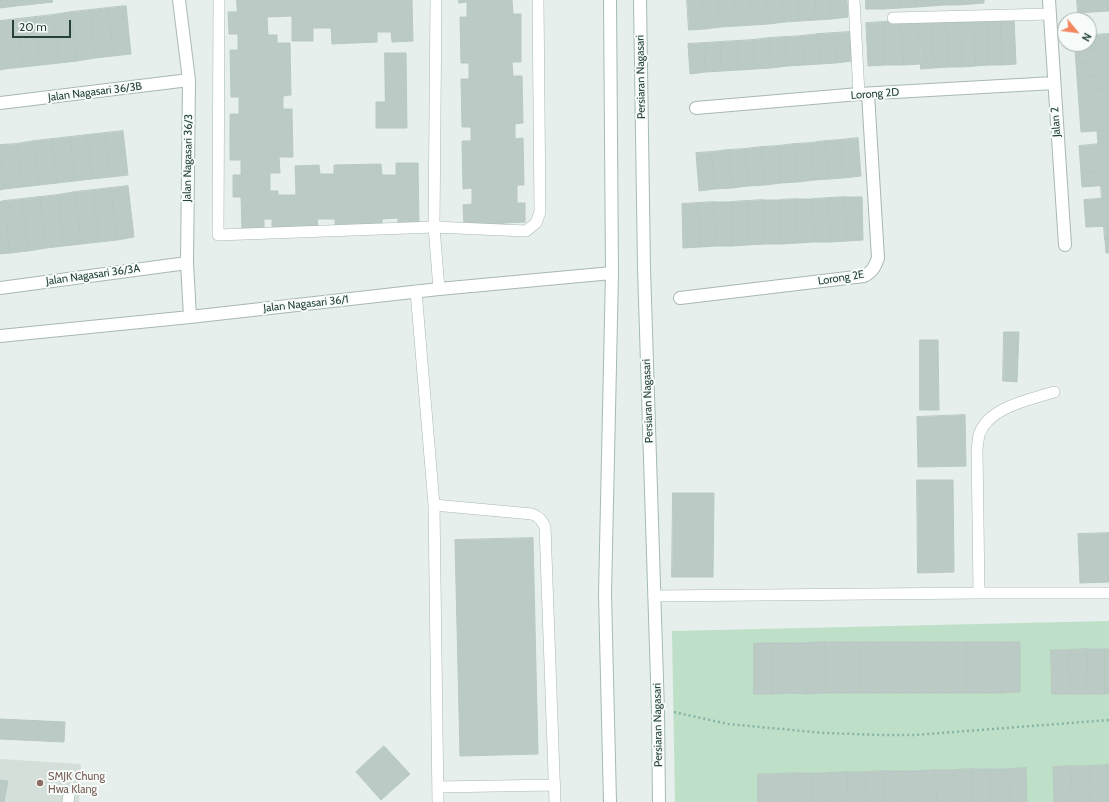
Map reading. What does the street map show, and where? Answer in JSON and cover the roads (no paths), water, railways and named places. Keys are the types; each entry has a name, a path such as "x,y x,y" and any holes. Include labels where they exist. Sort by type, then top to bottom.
{"street":[{"name":"Jalan Nagasari 36/3","path":"179,0 189,80 187,263 190,317"},
{"path":"610,0 612,273 605,594 610,802"},
{"name":"Persiaran Nagasari","path":"640,0 644,268 658,712 658,802"},
{"name":"Jalan 2","path":"1049,0 1065,245"},
{"name":"Jalan Nagasari 36/3B","path":"0,103 189,80"},
{"name":"Lorong 2D","path":"696,108 864,94 1054,83"},
{"name":"Lorong 2E","path":"680,298 864,276 870,273 875,267 878,258 864,94"},
{"name":"Jalan Nagasari 36/3A","path":"0,288 187,263"},
{"name":"Jalan Nagasari 36/1","path":"0,336 190,317 416,291 612,273"}],"lane":[{"path":"219,0 218,236 434,226 526,231 536,223 540,212 538,0"},
{"path":"436,0 434,226 439,289"},
{"path":"854,0 864,94"},
{"path":"893,18 1050,14"},
{"path":"416,291 434,505 438,802"},
{"path":"979,593 977,448 979,435 989,420 999,412 1017,403 1054,392"},
{"path":"434,505 532,514 543,521 545,526 555,802"},
{"path":"654,596 1109,593"},
{"path":"438,788 555,785"}],"place":[{"name":"SMJK Chung Hwa Klang","path":"40,783"}]}
